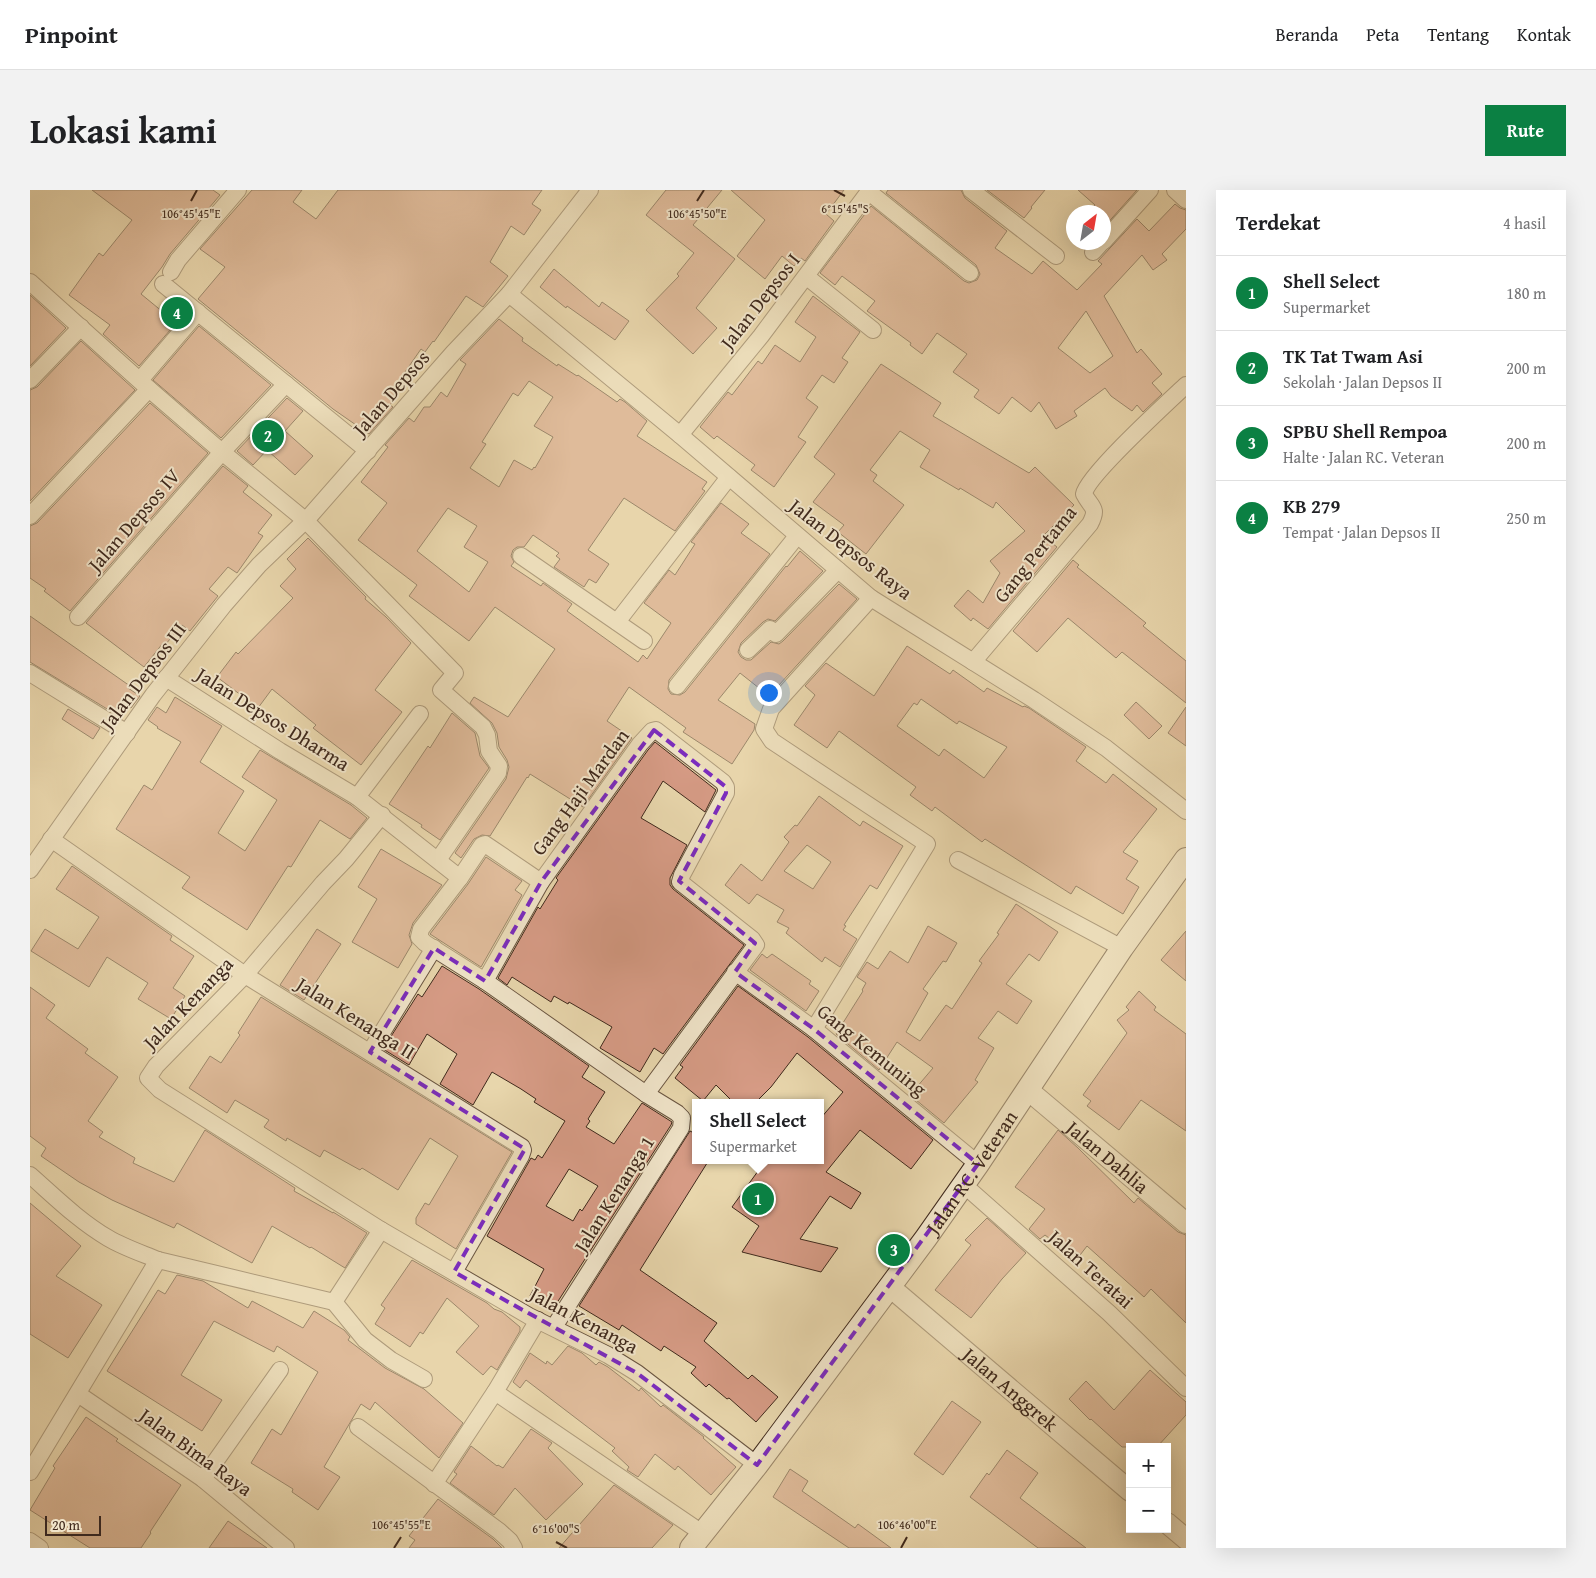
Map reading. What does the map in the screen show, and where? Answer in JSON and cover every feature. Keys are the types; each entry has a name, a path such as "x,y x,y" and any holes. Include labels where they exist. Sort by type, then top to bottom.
{"main road":[{"name":"Jalan RC. Veteran","path":"697,1541 757,1465 964,1185 1122,948 1186,859"}],"street":[{"path":"238,190 178,260 167,278 198,312 368,451"},
{"name":"Jalan Depsos","path":"300,515 368,451 453,354 509,294 590,190"},
{"path":"971,190 1056,256"},
{"path":"1111,232 1150,190"},
{"path":"1175,190 1186,200"},
{"path":"869,191 970,273"},
{"name":"Jalan Depsos I","path":"680,435 807,277 869,191"},
{"path":"807,277 873,330"},
{"path":"30,282 222,452 300,515 455,673 441,690 484,727 488,735 489,751 499,766 498,773 438,860"},
{"name":"Jalan Depsos Raya","path":"509,294 680,435 871,598 1034,700 1106,748 1186,810"},
{"path":"30,516 144,384 198,312"},
{"path":"30,380 81,327"},
{"name":"Jalan Depsos IV","path":"78,617 222,452 286,384"},
{"name":"Gang Pertama","path":"973,662 1090,524 1095,510 1084,494 1087,486 1104,465 1186,384"},
{"path":"617,622 729,477"},
{"name":"Jalan Depsos III","path":"30,870 166,678 300,515"},
{"path":"677,686 797,536"},
{"path":"522,556 644,641"},
{"path":"748,650 770,629 776,634 838,570"},
{"path":"814,1029 927,844 772,741 764,729 772,709 871,598"},
{"path":"30,673 127,733"},
{"name":"Jalan Depsos Dharma","path":"166,678 280,751 358,797"},
{"path":"420,714 358,797 460,878"},
{"name":"Gang Haji Mardan","path":"485,981 541,882 640,744 654,730 726,786 726,793 680,880 685,887 755,943 735,972"},
{"name":"Jalan Kenanga","path":"382,815 245,975 156,1066 148,1078 160,1090 382,1230 538,1320 637,1372 757,1465"},
{"name":"Jalan Kenanga II","path":"52,839 245,975 523,1148 521,1156 454,1272"},
{"path":"370,1052 434,948 420,938 420,932 482,845 484,844 541,882"},
{"path":"958,860 1122,948"},
{"name":"Jalan Kenanga 1","path":"434,948 485,981 682,1118 681,1128 554,1327"},
{"path":"646,1094 735,972"},
{"name":"Gang Kemuning","path":"735,972 814,1029 978,1164"},
{"name":"Jalan Dahlia","path":"1028,1090 1186,1223"},
{"path":"30,1175 93,1228 109,1239 158,1260 334,1302 365,1340 391,1360 424,1379"},
{"name":"Jalan Teratai","path":"964,1185 1109,1313 1186,1388"},
{"path":"334,1302 382,1230"},
{"path":"30,1472 158,1260"},
{"name":"Jalan Anggrek","path":"890,1287 1126,1489"},
{"path":"434,1484 495,1392 538,1320"},
{"path":"203,1479 280,1370"},
{"path":"495,1392 697,1541"},
{"name":"Jalan Bima Raya","path":"78,1394 203,1479 286,1548"},
{"path":"358,1427 499,1531 510,1541 514,1548"},
{"path":"1171,1527 1186,1540"},
{"path":"30,1541 40,1548"}],"highlighted area":[{"path":"654,730 726,787 726,793 679,881 755,943 735,972 814,1029 978,1164 757,1465 637,1373 454,1272 525,1149 370,1052 434,948 485,981 541,882"}],"building":[{"path":"92,190 213,190 220,195 170,254 141,294 169,317 175,307 184,314 139,366 103,334 110,325 69,295 99,253 103,256 132,220"},
{"path":"252,190 302,190 293,202 316,219 338,190 542,190 532,204 541,210 524,235 511,226 490,262 508,276 483,307 466,296 434,342 425,352 421,349 396,385 402,388 390,405 393,407 369,434 333,409 198,299 225,267 200,249"},
{"path":"666,190 722,190 693,225 735,259 696,308 717,328 693,354 646,310 679,276 677,274 694,253 646,215"},
{"path":"731,190 844,190 826,214 834,221 805,261 801,258 794,266 782,256 765,279 737,256 765,220"},
{"path":"888,190 961,190 965,198 1007,231 995,248 1032,274 1043,261 1077,290 1102,264 1098,261 1108,250 1111,250 1111,247 1137,219 1149,231 1175,204 1186,210 1186,229 1162,254 1167,260 1153,270 1142,255 1104,296 1137,353 1141,349 1162,374 1152,383 1162,394 1143,412 1137,405 1132,411 1111,396 1105,388 1074,411 1077,416 1056,429 1039,402 1031,412 1012,397 999,414 974,397 979,390 953,372 967,354 937,333 922,354 910,345 911,343 867,311 875,301 842,276 835,285 820,273 871,206 964,281 969,283 977,280 980,274 976,265 886,193","holes":["1086,311 1113,356 1090,373 1058,348"]},
{"path":"987,190 1045,190 1024,218"},
{"path":"1078,190 1137,190 1111,219 1111,205 1095,205"},
{"path":"554,269 599,307 602,302 629,321 615,340 567,306 566,308 540,287"},
{"path":"30,295 66,328 30,366"},
{"path":"813,296 860,332 842,358 848,362 834,383 822,375 806,398 818,407 798,437 806,442 774,487 751,470 755,465 717,436 714,439 700,427 728,392 732,395 758,361 762,364 775,345 800,362 816,337 795,322"},
{"path":"499,319 523,338 522,341 557,366 558,364 578,375 617,402 620,399 625,402 647,421 637,436 707,482 702,489 705,491 675,531 624,498 588,550 609,564 596,583 589,579 584,587 554,567 560,559 556,556 559,553 533,535 524,547 517,547 513,550 511,556 514,562 511,566 541,586 543,583 572,604 567,611 638,662 643,655 647,659 671,623 644,603 669,570 675,575 695,544 691,542 721,503 749,524 741,533 770,554 669,680 668,689 671,694 680,695 685,692 800,551 823,571 775,621 768,619 763,622 741,643 738,652 741,657 751,660 771,642 779,644 839,584 857,599 769,696 740,673 718,700 755,724 754,730 732,764 683,732 686,728 629,687 607,721 632,738 583,807 530,774 490,836 482,835 474,839 461,858 455,853 506,779 509,767 499,747 497,733 492,723 470,703 474,697 508,717 555,649 495,607 469,641 409,596 417,585 358,540 387,503 361,482 388,447 385,445 409,418 414,422 424,407 430,407 441,392 447,397 466,364 460,360","holes":["529,381 553,397 534,426 553,437 535,468 532,470 514,460 499,487 470,468 486,444 482,442 513,393 518,396","448,508 477,526 464,547 488,562 469,592 417,551"]},
{"path":"199,326 271,385 221,438 153,380"},
{"path":"81,341 135,390 30,501 30,390 37,387"},
{"path":"881,364 941,403 933,416 1029,473 1035,467 1074,505 1043,536 1057,547 988,629 973,618 971,621 954,606 968,590 983,603 1000,573 990,561 1025,531 996,502 993,508 920,467 930,450 900,431 870,470 877,475 873,481 904,505 866,554 838,532 844,525 813,502 835,474 814,457"},
{"path":"287,398 303,411 285,431 313,456 295,475 267,450 253,465 237,451"},
{"path":"150,403 208,453 70,611 44,591 46,589 30,578 30,526 37,523"},
{"path":"223,466 248,486 243,492 272,515 258,533 263,536 237,573 228,567 209,589 218,596 190,631 182,625 165,645 163,643 144,667 86,623"},
{"path":"308,538 366,597 365,599 386,617 411,643 375,690 402,712 361,765 313,728 316,725 272,689 258,708 217,677 236,652 238,654 293,598 280,586 296,569 287,559"},
{"path":"1073,560 1079,565 1077,567 1146,623 1143,626 1186,661 1186,703 1122,652 1116,658 1068,618 1037,652 1013,631"},
{"path":"30,616 130,686 128,688 140,696 131,708 125,704 117,715 30,662"},
{"path":"907,646 950,674 953,670 984,692 987,688 1023,707 1029,708 1086,747 1076,761 1106,783 1113,774 1157,809 1123,852 1138,861 1126,879 1139,887 1123,914 1076,886 1071,894 985,839 982,842 935,807 932,811 910,795 916,787 839,731 827,748 794,725 815,695 805,686 826,663 874,696","holes":["921,699 957,724 959,721 1007,747 984,778 944,749 939,756 897,726 914,703 917,705"]},
{"path":"175,697 222,726 200,762 244,791 218,833 245,851 277,800 242,777 260,750 351,805 367,818 350,839 320,820 291,867 288,866 247,930 182,888 190,877 116,829 144,785 152,790 181,742 157,728 148,720 157,707 166,713"},
{"path":"1136,702 1162,726 1149,739 1124,715"},
{"path":"1186,707 1186,746 1168,733"},
{"path":"68,709 100,728 93,739 62,719"},
{"path":"452,713 475,733 480,756 489,768 440,840 421,827 422,825 389,804 428,746 430,748"},
{"path":"655,742 716,790 705,812 663,781 641,818 687,845 670,878 670,885 744,945 663,1054 654,1048 640,1072 600,1048 612,1027 569,1002 568,1004 554,996 551,1002 512,977 507,985 498,978 538,907 540,909 558,880 556,878"},
{"path":"819,796 860,826 863,821 903,846 877,889 870,885 844,925 846,926 843,930 857,939 840,967 825,957 822,962 786,933 789,928 777,922 784,910 757,894 749,904 725,885 741,864 762,881 789,842 784,837 795,825 797,826","holes":["807,845 831,862 813,889 784,871"]},
{"path":"381,849 442,885 413,923 409,935 412,944 398,968 352,942 377,899 358,887"},
{"path":"486,857 522,881 515,890 522,895 481,967 430,934"},
{"path":"72,866 172,936 170,940 194,956 173,988 185,996 171,1019 138,999 148,983 107,957 89,987 31,951 45,929 78,949 99,917 56,889"},
{"path":"1016,904 1058,932 1039,961 1029,954 1006,984 1032,1001 1017,1024 998,1011 978,1038 994,1048 975,1080 978,1082 944,1123 910,1095 933,1068 897,1042 879,1070 836,1034 863,991 866,983 857,977 867,962 878,969 890,951 908,963 928,926 957,943 946,962 943,961 923,989 928,993 906,1032 920,1041 946,1005 952,1009 982,963 979,961 999,934 997,933"},
{"path":"317,929 341,944 304,1000 280,985"},
{"path":"1186,931 1186,981 1161,960"},
{"path":"762,954 767,958 772,954 811,981 809,984 819,991 806,1011 750,970"},
{"path":"442,966 479,989 589,1066 582,1077 605,1092 588,1119 590,1121 586,1127 614,1144 642,1103 672,1122 553,1309 530,1296 544,1269 487,1236 531,1158 535,1160 538,1155 542,1158 565,1121 534,1102 536,1099 492,1072 473,1105 440,1084 457,1054 427,1034 409,1065 383,1049 418,994 422,997","holes":["569,1169 598,1186 582,1211 580,1209 573,1221 546,1206"]},
{"path":"738,986 808,1037 933,1140 911,1169 860,1130 826,1172 861,1193 851,1209 830,1196 800,1239 838,1248 821,1272 742,1252 759,1226 732,1207 763,1164 824,1164 824,1114 843,1092 797,1053 771,1087 759,1099 730,1099 716,1085 705,1099 701,1099 675,1078 683,1067 680,1065"},
{"path":"30,987 55,1005 46,1018 88,1049 85,1053 118,1077 88,1121 103,1132 99,1137 135,1158 133,1163 174,1182 205,1130 295,1188 294,1191 367,1233 345,1268 272,1226 252,1263 177,1223 174,1228 112,1200 79,1182 41,1156 46,1148 30,1136"},
{"path":"1139,991 1156,1007 1154,1010 1186,1034 1186,1131 1141,1100 1119,1130 1087,1106 1091,1101 1083,1095 1127,1033 1117,1020 1129,1010 1126,1007"},
{"path":"261,997 512,1152 456,1249 416,1224 416,1218 425,1203 429,1205 458,1156 430,1138 398,1190 362,1168 360,1170 324,1150 320,1157 287,1138 286,1141 264,1127 269,1120 235,1100 227,1113 189,1088 210,1056 221,1063 240,1035 238,1033"},
{"path":"1058,1130 1134,1203 1138,1198 1178,1232 1186,1235 1186,1323 1151,1289 1144,1297 1087,1246 1077,1259 1045,1235 1040,1239 1029,1229 1045,1209 1015,1187"},
{"path":"690,1131 692,1132 692,1164 706,1164 640,1270 717,1323 704,1341 748,1379 752,1375 778,1397 756,1422 729,1398 727,1399 709,1384 706,1387 691,1373 696,1367 664,1346 661,1351 622,1325 619,1330 579,1306"},
{"path":"30,1203 81,1246 56,1276 102,1305 68,1358 30,1334"},
{"path":"987,1218 1026,1253 1002,1279 971,1318 935,1290 971,1245 965,1240"},
{"path":"412,1260 502,1312 520,1327 520,1331 497,1370 491,1366 483,1375 456,1352 479,1326 447,1298 423,1334 420,1332 410,1347 375,1324 385,1308 381,1305"},
{"path":"177,1275 203,1281 248,1308 252,1301 303,1328 314,1311 344,1330 350,1337 348,1340 385,1368 424,1389 463,1423 439,1458 375,1402 370,1410 361,1404 324,1467 340,1477 318,1510 292,1492 293,1489 251,1463 272,1429 281,1435 318,1372 277,1346 274,1352 214,1321 181,1375 222,1400 202,1431 107,1371 158,1290 165,1294"},
{"path":"568,1346 582,1353 596,1365 599,1362 608,1367 639,1391 641,1388 661,1407 663,1405 704,1437 736,1467 711,1495 678,1466 675,1470 655,1454 638,1477 627,1470 629,1467 612,1451 615,1448 526,1380 520,1388 513,1382 530,1353 546,1364 547,1361 552,1365"},
{"path":"1150,1370 1186,1402 1186,1415 1161,1443 1126,1443 1126,1447 1122,1447 1069,1399 1086,1381 1114,1410"},
{"path":"952,1401 981,1422 943,1475 914,1454"},
{"path":"86,1417 118,1439 116,1441 181,1485 141,1548 90,1548 30,1510 55,1468 53,1466"},
{"path":"531,1429 552,1443 548,1448 583,1484 546,1520 515,1488 494,1515 450,1483 457,1474 454,1472 471,1446 497,1466 503,1468"},
{"path":"1007,1450 1038,1473 1020,1498 1086,1548 1038,1548 970,1497"},
{"path":"790,1469 808,1481 802,1491 855,1528 858,1524 891,1548 849,1548 773,1497"},
{"path":"614,1485 673,1525 652,1548 559,1548"},
{"path":"438,1499 493,1539 502,1548 409,1548 415,1540 409,1536"},
{"path":"228,1521 267,1548 209,1548"}],"place":[{"name":"KB 279","path":"177,313"},
{"name":"TK Tat Twam Asi","path":"268,436"},
{"name":"Shell Select","path":"758,1199"},
{"name":"SPBU Shell Rempoa","path":"894,1250"}]}
